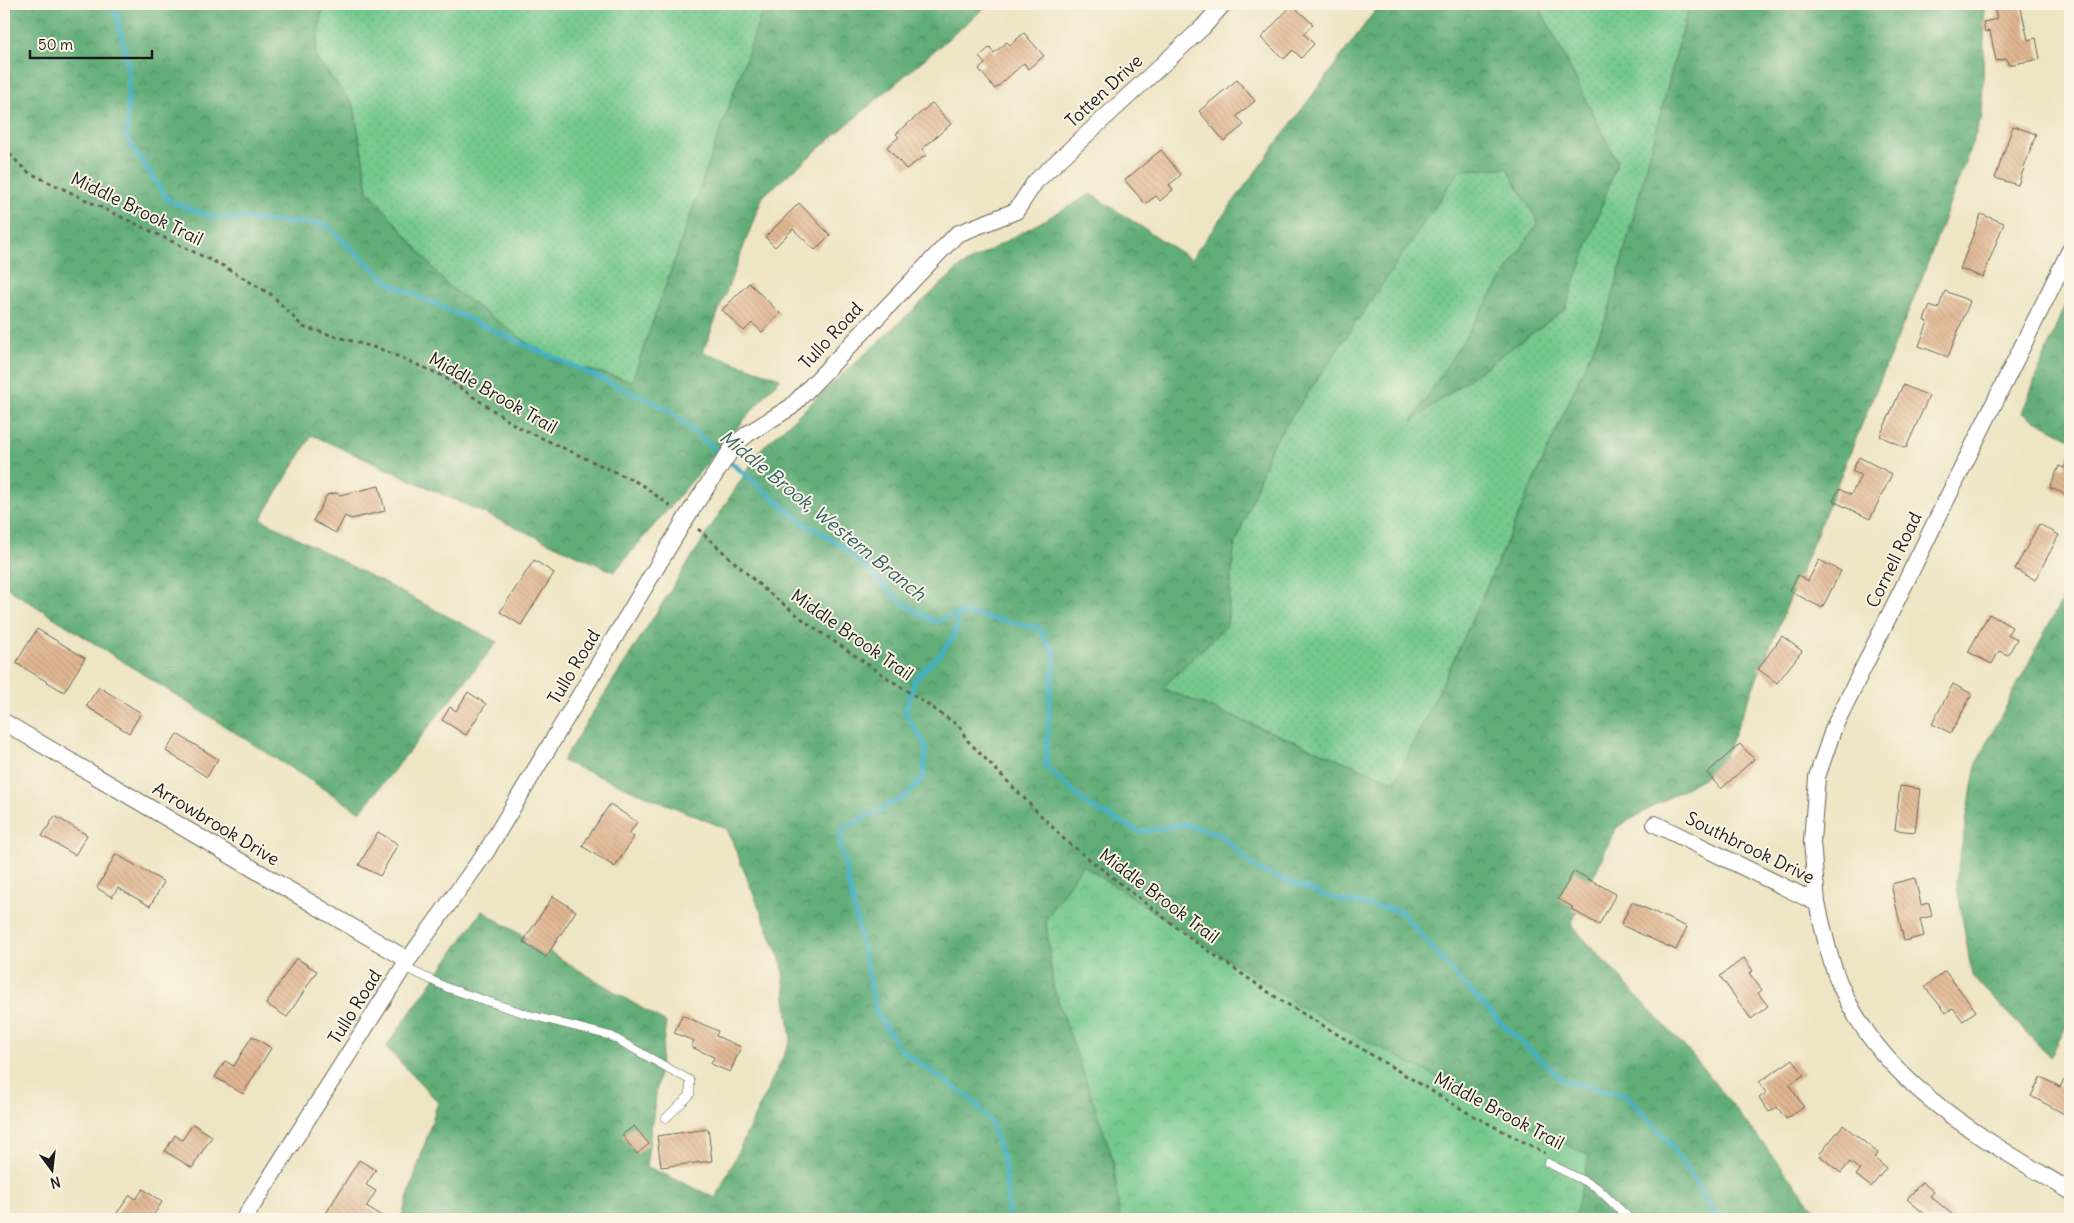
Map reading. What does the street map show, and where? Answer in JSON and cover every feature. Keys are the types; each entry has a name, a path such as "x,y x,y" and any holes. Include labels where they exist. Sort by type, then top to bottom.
{"street":[{"name":"Totten Drive","path":"1016,211 1035,182 1203,27 1224,4"},
{"name":"Tullo Road","path":"244,1219 406,964 486,852 686,518 735,444 791,407 957,234 1016,211"},
{"name":"Cornell Road","path":"1817,903 1812,841 1816,786 1834,728 2070,250"},
{"name":"Arrowbrook Drive","path":"4,722 406,964"},
{"name":"Southbrook Drive","path":"1656,824 1817,903 1834,967 1842,989 1875,1045 1913,1086 1970,1130 2070,1191"}],"lane":[{"path":"406,964 448,988 526,1014 612,1036 690,1080 690,1095 666,1118"},
{"path":"1548,1163 1596,1188 1630,1219"}],"path":[{"name":"Middle Brook Trail","path":"4,148 26,171 225,267 272,295 303,327 383,350 441,375 518,427 641,484 686,518 764,589 814,628 959,726 966,740 1066,841 1194,941 1277,998 1470,1114 1548,1154"}],"green space":[{"path":"4,4 323,4 315,57 354,106 368,190 447,285 553,361 632,381 765,4 989,4 763,196 703,352 780,378 614,572 312,435 261,519 497,642 360,812 4,586"},
{"path":"323,4 765,4 632,381 553,361 447,285 368,190 354,106 315,57"},
{"path":"1380,4 1538,4 1617,162 1565,309 1412,421 1538,222 1507,168 1460,170 1271,447 1234,548 1227,625 1162,688 1395,782 1462,642 1608,314 1689,6 1686,4 1985,4 1982,117 1919,286 1720,768 1616,828 1571,925 1693,1056 1823,1219 1572,1219 1575,1215 1589,1156 1303,1008 1082,865 1046,919 1053,986 1113,1158 1120,1219 401,1219 438,1102 386,1047 482,911 666,1023 646,1166 716,1198 791,1040 782,964 727,829 562,761 760,450 960,267 1091,194 1191,259"},
{"path":"1538,4 1689,5 1608,314 1462,642 1395,782 1162,688 1227,625 1234,548 1271,447 1460,170 1507,168 1538,222 1413,420 1565,309 1617,162"},
{"path":"2070,291 2070,438 2022,413"},
{"path":"2070,584 2070,1020 2050,1057 1972,976 1956,880 1976,764"},
{"path":"1082,865 1303,1008 1589,1156 1575,1215 1572,1219 1120,1219 1113,1158 1053,986 1046,919"}],"building":[{"path":"2020,4 2028,40 2036,38 2040,59 2008,65 2007,59 1996,61 1990,31 1985,32 1983,22 1997,19 1994,5"},
{"path":"1292,5 1313,24 1304,34 1314,44 1301,58 1293,50 1284,59 1261,38"},
{"path":"1024,33 1044,56 1028,69 1024,63 995,89 979,69 985,64 979,57 990,47 994,53 1007,42 1010,45"},
{"path":"1237,80 1255,101 1237,116 1244,125 1224,141 1199,111"},
{"path":"932,103 951,124 922,149 926,155 906,169 887,147 899,137 896,134"},
{"path":"2013,126 2036,134 2018,185 1995,178"},
{"path":"1161,150 1181,175 1169,185 1173,190 1160,201 1156,196 1145,204 1125,180"},
{"path":"799,203 830,235 815,250 793,229 775,247 765,237"},
{"path":"1981,214 2004,223 1983,277 1960,269"},
{"path":"749,283 780,313 762,332 752,323 744,331 722,310"},
{"path":"1945,291 1970,301 1948,357 1919,346 1928,322 1924,320 1930,306 1938,309"},
{"path":"1903,385 1929,396 1906,448 1880,436"},
{"path":"2070,453 2070,496 2050,488 2059,466 2064,468"},
{"path":"1859,457 1892,474 1870,519 1833,501 1839,489 1851,495 1861,475 1852,471"},
{"path":"379,486 385,511 351,519 345,516 336,533 313,521 327,495 336,493 340,495"},
{"path":"2039,524 2059,535 2035,580 2015,569"},
{"path":"534,560 554,573 521,625 500,612"},
{"path":"1819,560 1841,571 1822,608 1790,591 1798,575 1808,581"},
{"path":"1989,614 2012,627 2008,634 2017,639 2008,655 1999,651 1992,664 1968,652"},
{"path":"37,629 85,658 64,692 16,663"},
{"path":"1782,636 1802,651 1777,683 1758,669"},
{"path":"1953,684 1972,694 1951,733 1932,724"},
{"path":"99,687 141,713 129,733 86,706"},
{"path":"468,692 486,704 466,735 442,720 450,707 456,711"},
{"path":"177,734 218,759 207,777 166,751"},
{"path":"1740,744 1754,759 1721,789 1707,773"},
{"path":"1900,786 1920,789 1915,832 1895,830"},
{"path":"610,804 637,822 629,834 634,837 615,867 582,846"},
{"path":"55,816 87,835 75,855 42,836"},
{"path":"378,832 398,844 380,876 359,865"},
{"path":"116,854 164,882 150,906 118,888 112,897 97,888"},
{"path":"1574,871 1616,894 1599,925 1558,899"},
{"path":"1915,878 1921,905 1929,903 1932,916 1920,919 1924,936 1904,941 1891,884"},
{"path":"553,896 576,911 546,957 523,942"},
{"path":"1632,902 1687,927 1676,950 1621,925"},
{"path":"296,958 317,971 287,1017 266,1004"},
{"path":"1744,958 1753,971 1749,973 1762,990 1758,993 1768,1006 1751,1019 1720,976"},
{"path":"1945,971 1976,1011 1963,1021 1953,1008 1946,1013 1925,987"},
{"path":"682,1015 718,1031 716,1036 741,1047 730,1072 711,1064 714,1057 691,1047 694,1041 674,1033"},
{"path":"252,1036 271,1048 243,1094 215,1077 225,1061 234,1066"},
{"path":"1793,1059 1804,1075 1789,1085 1804,1107 1786,1119 1777,1107 1769,1112 1759,1098 1766,1093 1759,1082"},
{"path":"2041,1077 2060,1087 2064,1080 2070,1084 2070,1117 2031,1096"},
{"path":"193,1124 212,1136 192,1168 165,1151 175,1135 182,1140"},
{"path":"1843,1125 1878,1153 1874,1158 1886,1168 1871,1187 1856,1175 1860,1170 1850,1162 1841,1173 1819,1155"},
{"path":"634,1126 649,1144 637,1154 622,1135"},
{"path":"708,1129 712,1161 661,1167 657,1136"},
{"path":"359,1160 376,1170 366,1185 376,1191 366,1207 382,1216 380,1219 323,1218"},
{"path":"1922,1182 1934,1192 1930,1196 1958,1219 1924,1219 1927,1216 1907,1199"},
{"path":"143,1189 162,1202 151,1219 123,1219 117,1213 130,1195 136,1199"}],"waterway":[{"name":"Middle Brook, Western Branch","path":"104,4 116,11 129,69 127,139 169,201 213,217 325,224 389,283 666,408 802,522 847,549 900,601 935,622 959,613 1039,628 1055,654 1049,702 1046,767 1089,806 1140,832 1184,824 1221,835 1258,870 1335,899 1401,911 1455,975 1500,1022 1564,1081 1626,1095 1668,1141 1719,1219"},
{"path":"959,613 955,634 941,653 915,679 905,713 926,746 923,778 905,797 841,830 840,843 877,1014 900,1049 975,1102 991,1123 1004,1162 1009,1219"}]}
